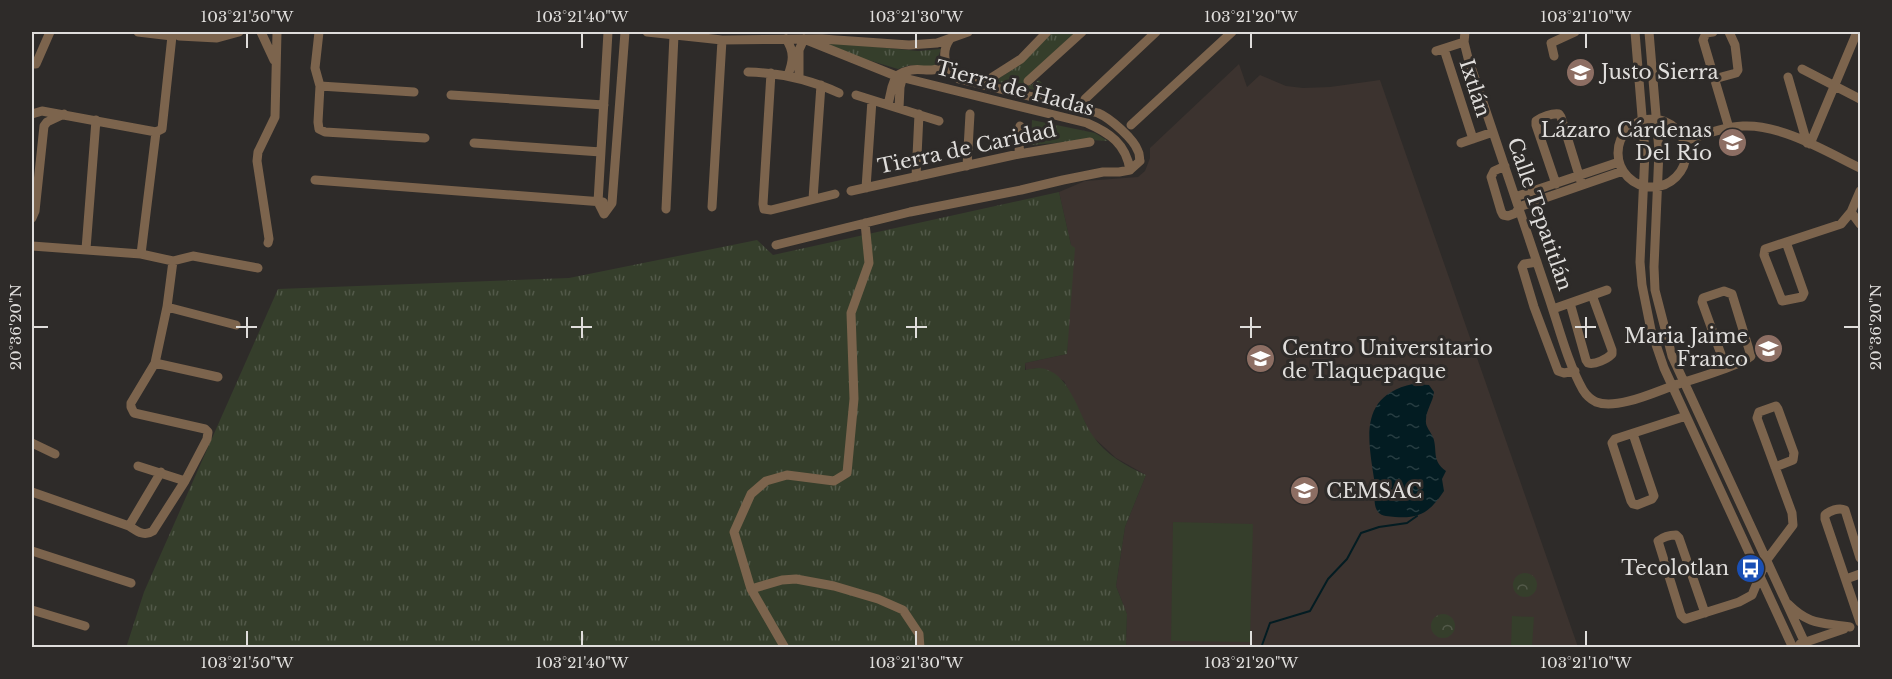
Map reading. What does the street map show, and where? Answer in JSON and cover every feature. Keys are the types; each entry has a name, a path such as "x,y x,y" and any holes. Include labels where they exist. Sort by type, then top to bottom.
{"street":[{"path":"34,64 50,32"},
{"path":"138,32 217,38 239,32"},
{"path":"261,32 276,65"},
{"path":"267,243 269,239 256,161 274,117 277,32"},
{"path":"319,32 315,73 320,86 318,126 322,131 425,138"},
{"path":"608,32 598,202 604,214 612,203 625,32"},
{"path":"647,32 722,40 804,39 909,45 937,43 968,32"},
{"path":"991,78 1021,59 1047,32"},
{"path":"1028,81 1082,32"},
{"path":"1085,99 1156,32"},
{"path":"1131,125 1232,32"},
{"name":"Calle Tepatitlán","path":"1465,32 1464,42 1504,166 1583,390 1596,402 1607,404 1620,403 1672,386"},
{"path":"1554,56 1551,43 1570,32"},
{"path":"1635,32 1645,152 1640,262 1642,285 1656,348 1761,576 1797,645"},
{"path":"1649,32 1659,151 1655,290 1672,356 1784,600 1797,645"},
{"path":"1713,32 1706,33 1704,37 1714,79 1730,128"},
{"path":"1714,79 1736,73 1738,70 1735,45 1729,32"},
{"path":"1809,144 1857,32"},
{"path":"666,209 674,35"},
{"path":"141,254 176,36"},
{"path":"786,39 793,54 788,75"},
{"path":"799,77 799,50 804,39"},
{"name":"Tierra de Hadas","path":"804,39 901,75 1087,123 1102,130 1121,147 1127,155 1130,170"},
{"name":"Tierra de Hadas","path":"951,39 946,49 946,65 953,75 966,82 1108,117 1138,151 1140,161 1130,170"},
{"path":"712,207 722,40"},
{"name":"Ixtlán","path":"1464,42 1440,50 1473,139"},
{"path":"888,105 892,87 901,75 914,69 929,72 946,65"},
{"path":"1802,69 1860,99"},
{"path":"748,72 799,77 838,93"},
{"path":"771,73 764,209 771,210 835,194"},
{"path":"899,108 901,75"},
{"path":"1788,77 1809,144"},
{"path":"813,199 821,85"},
{"path":"320,86 414,92"},
{"path":"451,95 604,105"},
{"path":"856,95 939,121"},
{"path":"866,188 872,100"},
{"path":"33,113 42,111 64,114 159,131"},
{"path":"32,218 35,211 44,126 47,122 64,114"},
{"path":"916,177 919,114"},
{"path":"966,166 970,114"},
{"path":"1556,184 1536,121 1560,114 1581,180"},
{"path":"1657,119 1678,130 1687,153 1682,170 1669,183 1643,186 1636,183 1621,166 1618,151 1620,141 1634,124 1657,119"},
{"path":"86,249 96,120"},
{"path":"1019,154 1020,126"},
{"path":"1684,141 1730,128 1759,127 1809,144 1860,168"},
{"name":"Ixtlán","path":"1461,143 1493,132"},
{"name":"Tierra de Caridad","path":"851,191 1019,154 1090,142"},
{"path":"474,143 601,152"},
{"path":"1504,166 1492,174 1503,215 1516,213 1517,202"},
{"path":"1517,202 1621,166"},
{"path":"776,245 910,212 1103,172 1130,170"},
{"path":"315,180 598,202"},
{"path":"1517,202 1556,184 1581,180"},
{"path":"1786,243 1804,296 1782,301 1764,255 1765,249 1840,224 1851,212 1860,191"},
{"path":"1851,212 1860,224"},
{"path":"785,648 751,589 735,532 751,494 766,481 787,475 834,481 848,473 854,399 851,313 869,263 865,223"},
{"path":"32,246 141,254 173,261 193,256 258,268"},
{"path":"32,492 147,534 153,531 185,481 207,439 208,432 205,429 131,411 131,403 155,363 167,307 173,261"},
{"path":"1537,262 1524,264 1522,267 1534,307 1558,371 1564,373 1575,371"},
{"path":"1553,309 1607,290"},
{"path":"1672,386 1726,368 1748,360 1751,356 1731,294 1724,291 1702,300 1726,368"},
{"path":"1570,303 1586,360 1593,364 1609,357 1612,350 1592,295"},
{"path":"167,307 236,325"},
{"path":"155,363 219,377"},
{"path":"1705,613 1679,538 1676,535 1661,538 1658,541 1681,615 1685,619 1705,613 1739,602 1752,595 1766,561 1793,525 1792,513 1775,467 1757,418 1760,411 1776,406 1794,457 1793,460 1775,467"},
{"path":"1633,434 1654,496 1637,505 1631,501 1612,443 1615,439 1686,416"},
{"path":"32,443 55,454"},
{"path":"138,465 185,481"},
{"path":"129,526 161,472"},
{"path":"1797,645 1860,623 1825,515 1839,509 1845,510 1857,534 1860,558"},
{"path":"32,551 131,583"},
{"path":"1846,579 1860,574"},
{"path":"751,589 782,580 796,579 834,586 878,599 903,610 919,634 920,648"},
{"path":"1784,600 1805,618 1817,623 1850,627"},
{"path":"32,610 85,626"}],"shaded area":[{"name":"Centro Universitario de Tlaquepaque","path":"1239,64 1247,87 1260,75 1286,86 1303,88 1380,80 1578,647 1127,647 1127,614 1116,586 1125,527 1146,475 1116,458 1092,436 1064,381 1038,368 1026,370 1025,363 1067,354 1071,245 1059,192 1085,181 1138,177 1145,171 1150,158 1150,148"}],"green space":[{"path":"1053,32 1076,32 1024,80 1029,86 1039,80 1052,94 995,81 1021,64"},
{"path":"818,41 918,51 941,49 934,68 910,65 898,69 818,45"},
{"path":"1032,120 1095,133 1108,141 1091,140 1031,145"},
{"path":"1059,192 1071,245 1075,248 1067,354 1025,363 1025,370 1039,368 1050,371 1058,377 1066,385 1098,442 1116,459 1146,475 1125,527 1116,586 1127,614 1127,647 126,648 144,592 278,289 569,278 757,240 773,255"},
{"path":"1173,522 1253,524 1250,642 1171,641"},
{"path":"1525,573 1534,576 1537,585 1534,594 1525,597 1516,594 1513,585 1516,576"},
{"path":"1443,614 1452,617 1455,626 1452,635 1443,638 1434,635 1431,626 1434,617"},
{"path":"1512,616 1534,617 1532,647 1511,647"}],"water":[{"path":"1413,384 1429,385 1434,392 1426,422 1433,437 1438,463 1446,471 1442,479 1444,491 1424,513 1411,517 1386,516 1380,514 1375,506 1375,485 1369,438 1370,423 1374,410 1382,399 1395,390"}],"waterway":[{"path":"1261,648 1270,623 1310,611 1328,579 1347,559 1361,533 1379,527 1407,523 1417,516"}],"place":[{"name":"Justo Sierra","path":"1580,72"},
{"name":"Lázaro Cárdenas Del Río","path":"1733,142"},
{"name":"Maria Jaime Franco","path":"1769,348"},
{"name":"Centro Universitario de Tlaquepaque","path":"1261,359"},
{"name":"CEMSAC","path":"1305,491"},
{"name":"Tecolotlan","path":"1750,568"}]}
